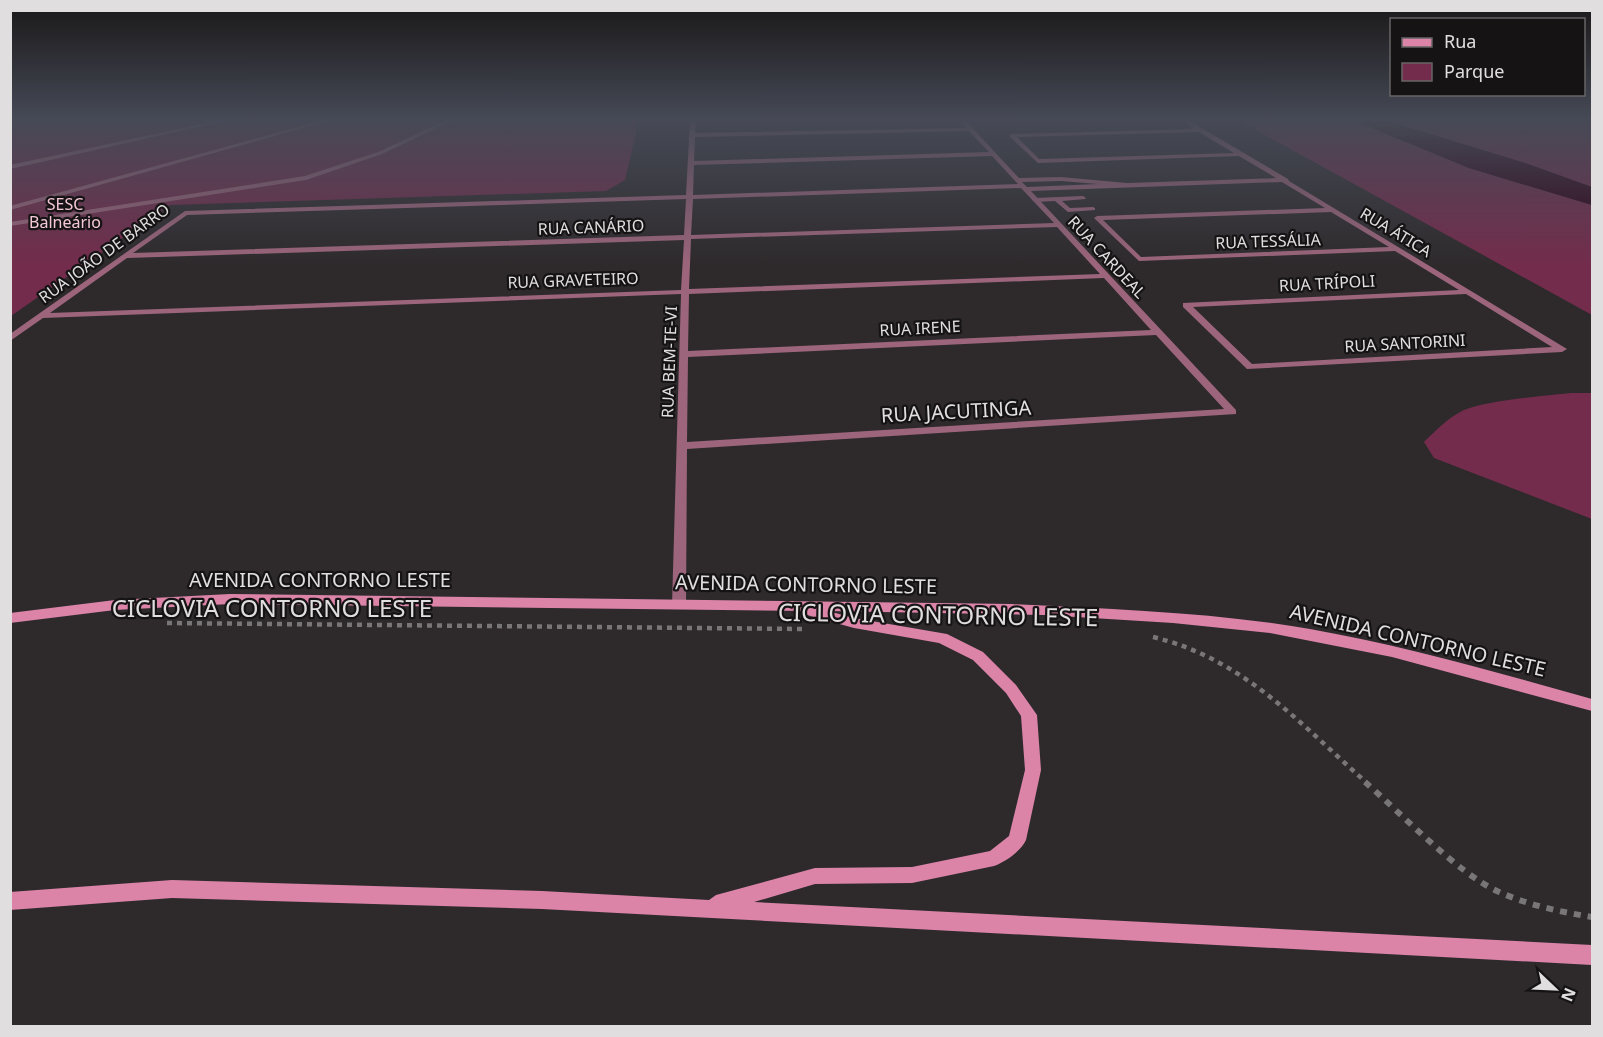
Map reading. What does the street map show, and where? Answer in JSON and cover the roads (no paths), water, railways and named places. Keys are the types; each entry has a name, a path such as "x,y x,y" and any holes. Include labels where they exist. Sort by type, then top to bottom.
{"street":[{"path":"10,208 154,168"},
{"path":"10,224 306,178 340,168"},
{"name":"RUA BEM-TE-VI","path":"679,604 685,291 691,168"},
{"name":"RUA CARDEAL","path":"1008,168 1232,412"},
{"name":"RUA ÁTICA","path":"1266,168 1562,349"},
{"path":"689,196 1287,180"},
{"path":"1023,186 1077,181 1127,185"},
{"name":"RUA JOÃO DE BARRO","path":"10,338 185,213 689,196"},
{"path":"1035,200 1083,198"},
{"path":"1058,199 1068,210 1093,209"},
{"name":"RUA TESSÁLIA","path":"1332,210 1097,218 1139,259 1397,249"},
{"name":"RUA CANÁRIO","path":"124,256 1058,225"},
{"name":"RUA GRAVETEIRO","path":"41,316 1105,276"},
{"name":"RUA TRÍPOLI","path":"1250,367 1186,305 1470,292"},
{"name":"RUA IRENE","path":"684,354 1158,332"},
{"name":"RUA SANTORINI","path":"1250,367 1562,349"},
{"name":"RUA JACUTINGA","path":"681,446 1232,412"},
{"name":"AVENIDA CONTORNO LESTE","path":"10,618 115,605 230,599 1012,609 1132,614 1272,629 1454,667 1593,705"},
{"path":"706,907 815,876 912,875 994,858 1017,840 1033,770 1029,715 1011,689 978,656 942,638 854,624 794,607"},
{"path":"10,901 172,889 706,907 1593,955"}],"park label":[{"name":"SESC Balneário","path":"65,213"}]}
